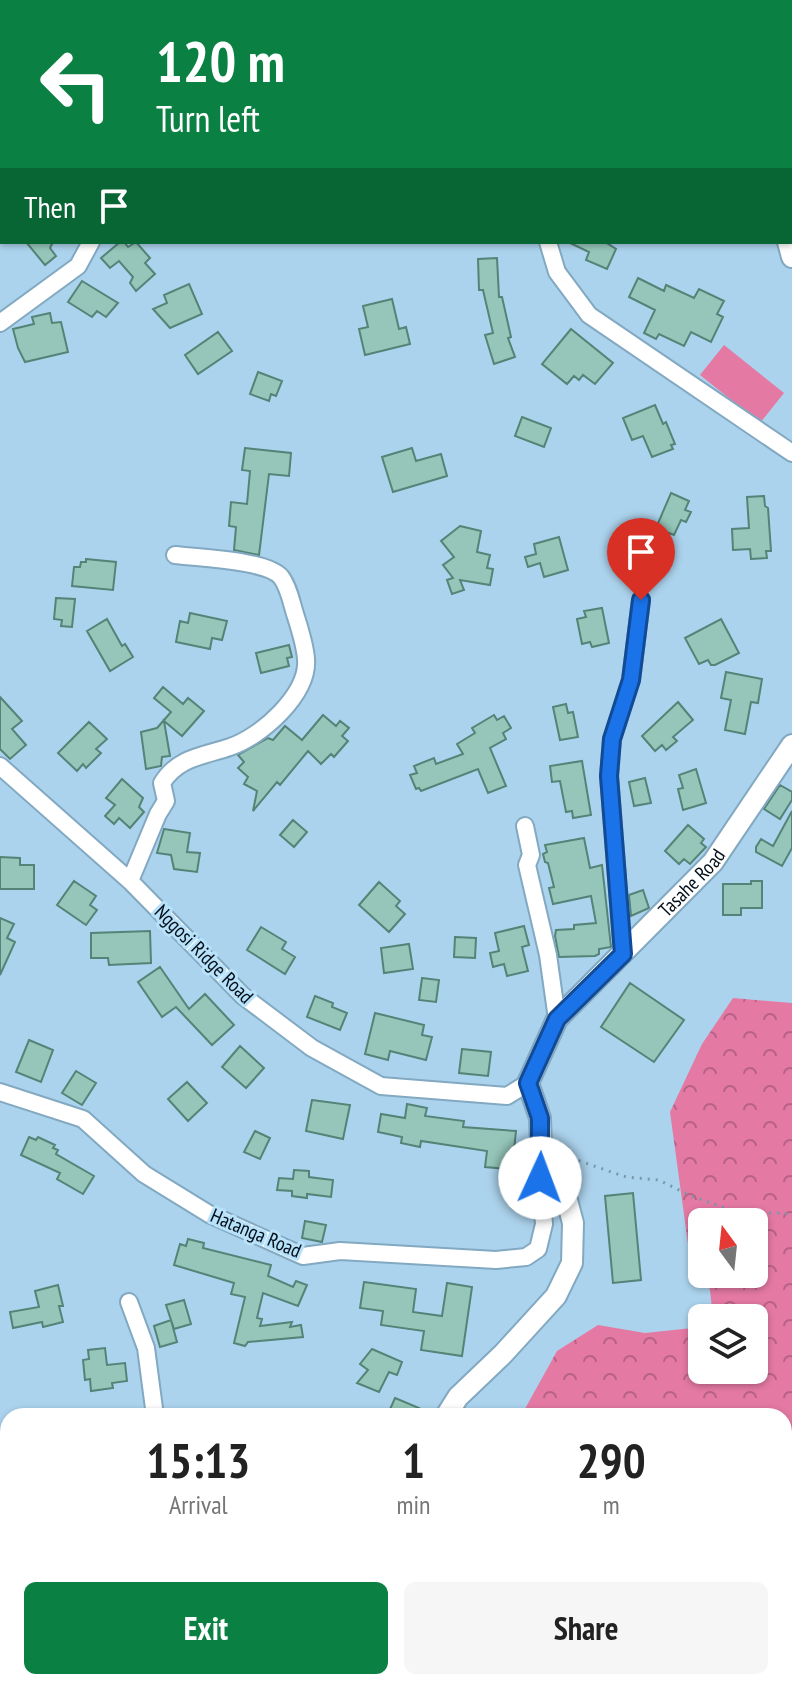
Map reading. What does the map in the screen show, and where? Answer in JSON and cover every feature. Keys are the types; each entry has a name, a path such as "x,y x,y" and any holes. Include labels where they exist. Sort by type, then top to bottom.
{"street":[{"path":"0,323 78,266 90,244"},
{"path":"549,244 557,272 589,315 792,453"},
{"path":"130,881 166,801 162,783 169,771 191,757 233,746 269,725 300,686 307,661 282,578 270,568 175,555"},
{"path":"623,954 609,776 612,739 631,680 641,600"},
{"name":"Tasahe Road","path":"528,1083 557,1019 713,862 792,745"},
{"name":"Nggosi Ridge Road","path":"0,766 130,881 243,996 312,1048 381,1086 507,1096 528,1083"},
{"path":"525,826 531,855 527,865 548,955 557,1019"},
{"path":"451,1408 458,1397 556,1296 572,1263 573,1223 559,1170 541,1147 540,1118 528,1083"},
{"name":"Hatanga Road","path":"0,1092 83,1119 144,1174 209,1214 303,1256 340,1251 496,1260 526,1257 538,1249 544,1224 541,1147"},
{"path":"129,1302 146,1348 154,1408"}],"path":[{"path":"567,1156 626,1177 659,1180 691,1196 734,1211 792,1214"}],"green space":[{"path":"724,345 784,393 760,423 700,375"},
{"path":"733,998 792,1003 792,1408 525,1408 557,1351 598,1325 645,1333 688,1328 688,1384 768,1384 768,1304 712,1304 709,1288 768,1288 768,1208 688,1208 688,1244 670,1112 702,1044"}],"building":[{"path":"28,244 52,244 50,248 56,256 45,265"},
{"path":"118,244 128,247 138,244 150,258 145,263 155,274 136,291 130,283 133,277 119,261 110,268 101,258"},
{"path":"572,244 608,244 616,249 607,269 586,260 589,252"},
{"path":"497,258 499,297 502,297 511,337 508,338 515,357 494,364 485,335 493,333 483,290 479,290 478,259"},
{"path":"638,278 664,291 666,285 694,298 699,289 724,301 717,314 723,317 711,342 691,332 684,346 659,334 656,339 644,333 655,310 629,297"},
{"path":"82,281 118,303 106,317 97,311 92,317 68,302"},
{"path":"189,284 202,314 170,328 153,309 167,303 164,295"},
{"path":"392,299 399,329 406,327 410,344 365,355 359,329 368,327 363,306"},
{"path":"50,313 52,323 61,322 68,352 25,362 13,329 34,324 32,317"},
{"path":"571,329 613,363 595,384 583,375 579,380 574,376 567,384 542,364"},
{"path":"218,332 232,351 198,374 185,355"},
{"path":"258,372 282,381 276,396 271,394 269,401 250,394"},
{"path":"655,405 675,444 671,445 673,449 652,457 643,436 632,440 623,418"},
{"path":"522,417 551,428 544,447 515,436"},
{"path":"245,448 291,453 289,476 269,474 259,555 234,550 236,527 229,526 231,502 247,504 250,471 242,470"},
{"path":"412,448 416,461 441,454 447,476 393,492 382,457"},
{"path":"671,493 689,501 685,510 691,512 686,522 681,520 674,535 656,528"},
{"path":"764,496 768,508 771,551 766,551 767,558 751,559 750,549 733,550 732,529 749,528 747,497"},
{"path":"460,526 481,531 477,552 490,555 487,568 493,569 490,585 460,580 464,590 452,594 447,580 453,578 443,565 454,557 441,541"},
{"path":"559,537 568,570 544,577 540,563 528,567 525,557 536,554 534,544"},
{"path":"86,559 116,562 113,590 72,586 74,567 80,567"},
{"path":"56,598 75,599 72,627 61,626 62,620 54,619"},
{"path":"602,608 609,643 592,647 590,642 582,644 577,619 586,617 584,611"},
{"path":"190,613 227,621 222,640 212,638 210,649 176,642 180,621 188,623"},
{"path":"107,619 122,646 125,644 133,657 110,671 87,631"},
{"path":"721,619 739,653 715,665 708,660 699,664 685,638"},
{"path":"289,645 292,657 287,658 289,666 261,673 256,653"},
{"path":"726,672 762,679 758,703 751,702 745,734 725,730 731,700 721,698"},
{"path":"163,687 183,704 188,698 204,711 182,736 164,721 170,756 162,757 161,766 146,769 141,732 157,728 171,712 154,698"},
{"path":"0,697 22,721 12,729 26,745 10,759 0,749"},
{"path":"678,702 693,720 673,737 677,741 666,750 662,745 655,751 642,736"},
{"path":"566,704 568,713 573,712 578,737 560,740 553,707"},
{"path":"323,715 336,726 340,721 349,728 342,736 348,741 334,757 331,754 321,764 308,751 253,811 257,791 244,784 248,777 238,768 244,762 238,755 268,738 273,740 285,726 302,740"},
{"path":"494,715 497,720 504,716 511,728 503,733 506,739 490,748 506,786 488,793 478,769 421,791 416,789 410,775 417,773 414,766 434,758 436,764 463,754 457,744 475,733 472,728"},
{"path":"89,722 107,739 96,749 101,753 86,768 83,764 77,771 58,753"},
{"path":"582,761 591,815 573,818 572,811 566,812 560,781 552,782 550,766"},
{"path":"696,769 706,803 683,810 678,789 683,788 679,775"},
{"path":"645,778 651,803 634,806 629,782"},
{"path":"122,779 143,798 139,807 144,812 130,828 119,818 114,824 105,816 115,805 106,798"},
{"path":"780,785 792,792 792,800 780,819 764,809"},
{"path":"792,811 792,848 782,866 756,852 756,847 761,839 773,846"},
{"path":"293,820 307,832 294,847 280,835"},
{"path":"688,825 704,839 701,843 706,847 690,864 684,859 679,864 665,851"},
{"path":"164,829 190,833 187,852 200,853 197,872 174,869 171,855 157,853"},
{"path":"584,838 590,868 602,865 611,947 599,949 599,954 595,956 559,957 556,930 596,923 591,896 553,904 549,888 554,887 543,854 547,852 545,845"},
{"path":"0,857 20,858 20,865 34,865 34,889 0,889"},
{"path":"74,881 96,896 90,905 97,910 86,925 57,905"},
{"path":"751,881 762,881 762,908 741,908 741,915 723,915 723,884 751,884"},
{"path":"379,882 400,901 396,906 405,914 389,932 359,905"},
{"path":"643,890 649,908 631,916 629,895"},
{"path":"0,918 14,924 7,938 15,942 0,975"},
{"path":"524,926 529,945 522,947 528,971 507,976 504,964 493,967 490,953 499,951 495,933"},
{"path":"261,927 286,942 282,949 295,957 285,974 247,950"},
{"path":"150,931 151,963 109,965 108,958 91,958 91,933"},
{"path":"455,937 476,938 475,958 454,957"},
{"path":"409,944 413,969 384,973 381,948"},
{"path":"160,967 189,1009 205,994 234,1025 212,1045 176,1007 162,1017 138,982"},
{"path":"422,978 439,980 436,1002 419,1000"},
{"path":"630,983 684,1020 654,1062 601,1027"},
{"path":"315,996 347,1013 340,1030 307,1017"},
{"path":"375,1013 424,1025 422,1035 432,1037 426,1060 390,1051 388,1060 365,1054"},
{"path":"29,1040 53,1050 41,1082 16,1072"},
{"path":"240,1046 264,1068 246,1088 222,1067"},
{"path":"462,1049 491,1052 488,1076 459,1073"},
{"path":"76,1071 96,1083 82,1105 62,1093"},
{"path":"187,1082 207,1103 188,1121 168,1099"},
{"path":"312,1100 350,1105 343,1139 306,1131"},
{"path":"407,1104 427,1108 425,1116 464,1121 463,1127 516,1131 513,1160 508,1160 507,1169 485,1167 487,1151 421,1141 420,1147 401,1143 402,1137 378,1132 381,1114 405,1118"},
{"path":"255,1131 270,1138 260,1159 244,1152"},
{"path":"29,1137 36,1140 38,1137 55,1145 53,1148 58,1150 56,1154 94,1176 83,1194 57,1179 60,1173 21,1155"},
{"path":"294,1170 309,1171 309,1177 333,1180 331,1197 307,1194 307,1198 292,1196 292,1191 277,1190 279,1178 293,1179"},
{"path":"633,1193 641,1280 613,1283 605,1196"},
{"path":"305,1221 326,1225 322,1242 302,1238"},
{"path":"188,1239 204,1243 203,1248 271,1265 268,1276 293,1287 296,1281 307,1285 298,1306 263,1293 257,1318 262,1319 260,1326 292,1322 290,1327 301,1325 303,1337 248,1342 245,1346 234,1343 245,1297 231,1294 234,1283 174,1265 180,1244 186,1246"},
{"path":"364,1282 416,1289 413,1312 442,1316 447,1283 472,1287 462,1356 421,1350 424,1331 381,1325 383,1311 360,1308"},
{"path":"58,1285 63,1322 43,1327 42,1322 13,1328 10,1312 39,1307 35,1291"},
{"path":"184,1300 191,1324 174,1329 166,1305"},
{"path":"171,1320 177,1342 160,1347 154,1326"},
{"path":"105,1348 107,1365 125,1363 127,1381 112,1383 113,1388 91,1391 90,1379 85,1380 83,1360 89,1359 88,1350"},
{"path":"372,1349 402,1362 397,1375 389,1372 379,1392 357,1383 368,1370 360,1364"},
{"path":"395,1398 419,1408 391,1408"}],"route":[{"path":"540,1178 540,1118 528,1083 557,1019 623,954 609,776 612,739 631,680 641,600"}]}
